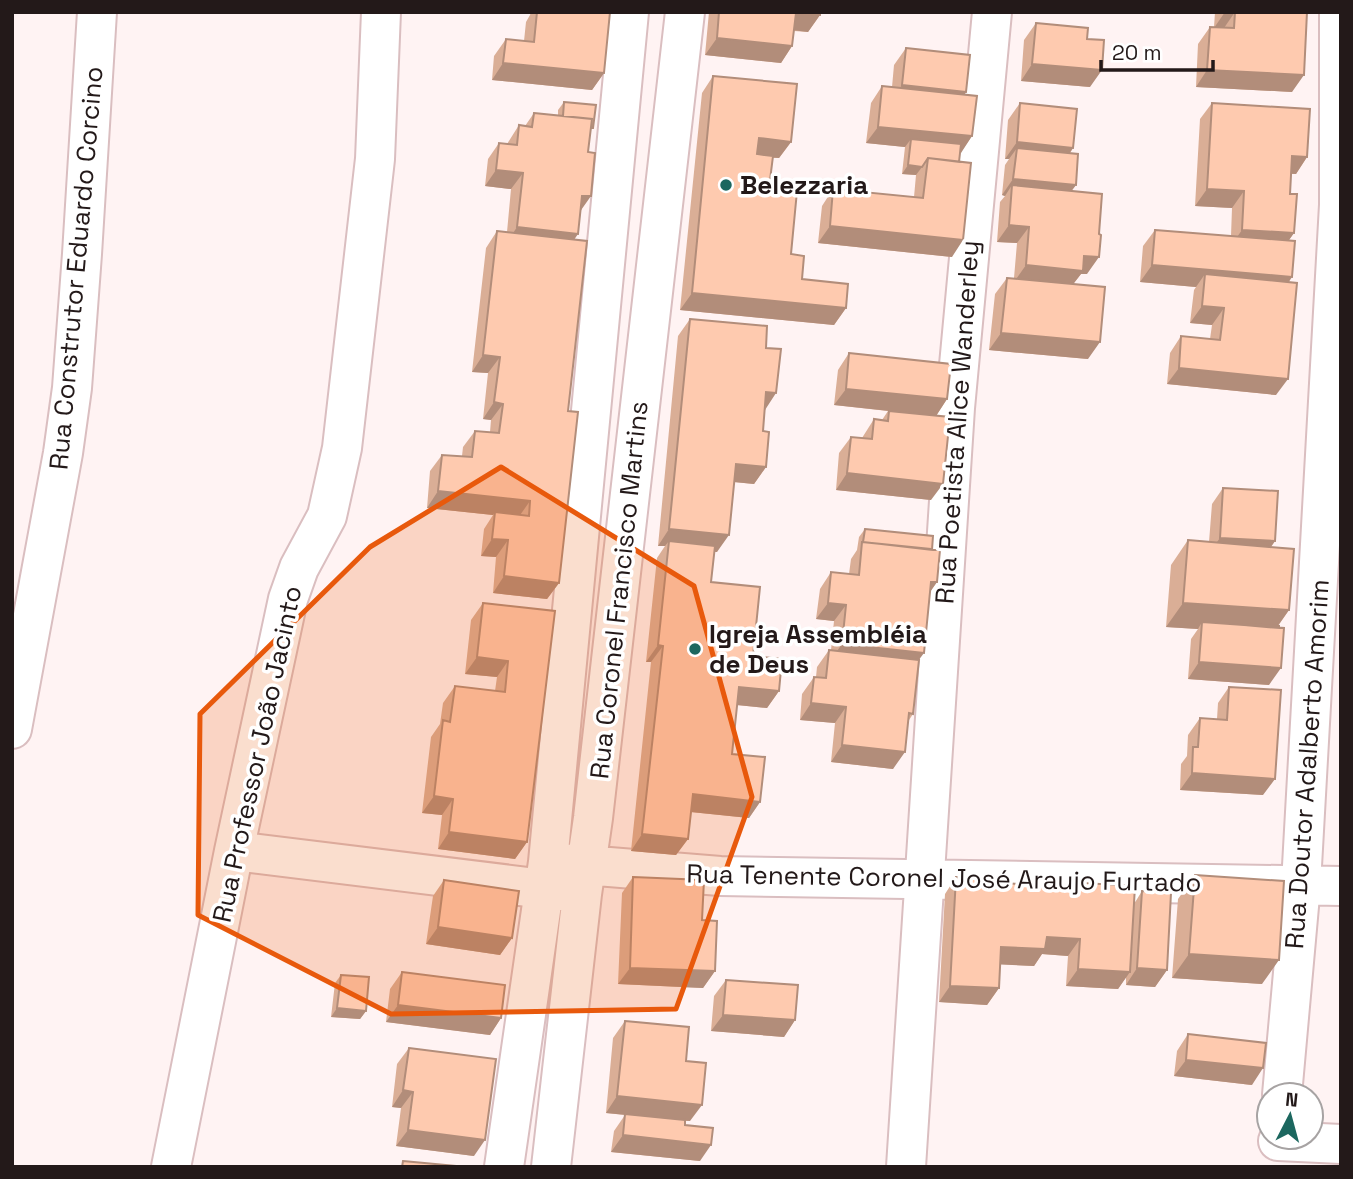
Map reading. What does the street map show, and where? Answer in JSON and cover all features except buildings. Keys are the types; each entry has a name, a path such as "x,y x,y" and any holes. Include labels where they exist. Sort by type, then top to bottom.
{"street":[{"name":"Rua Construtor Eduardo Corcino","path":"12,729 64,453 72,388 97,12"},
{"name":"Rua Professor João Jacinto","path":"171,1167 288,599 299,568 327,516 342,448 375,159 381,12"},
{"name":"Rua Coronel Francisco Martins","path":"504,1167 545,875 629,12"},
{"name":"Rua Coronel Francisco Martins","path":"551,1167 685,12"},
{"name":"Rua Poetista Alice Wanderley","path":"906,1167 955,408 992,12"},
{"name":"Rua Doutor Adalberto Amorim","path":"1283,1081 1301,884 1340,205 1339,12"},
{"name":"Rua Tenente Coronel José Araujo Furtado","path":"234,851 584,880 720,876 1341,886"}],"highlighted area":[{"path":"501,467 694,586 752,797 676,1009 391,1014 198,915 200,714 370,547"}],"place":[{"name":"Belezzaria","path":"726,185"},
{"name":"Igreja Assembléia de Deus","path":"695,649"}]}
